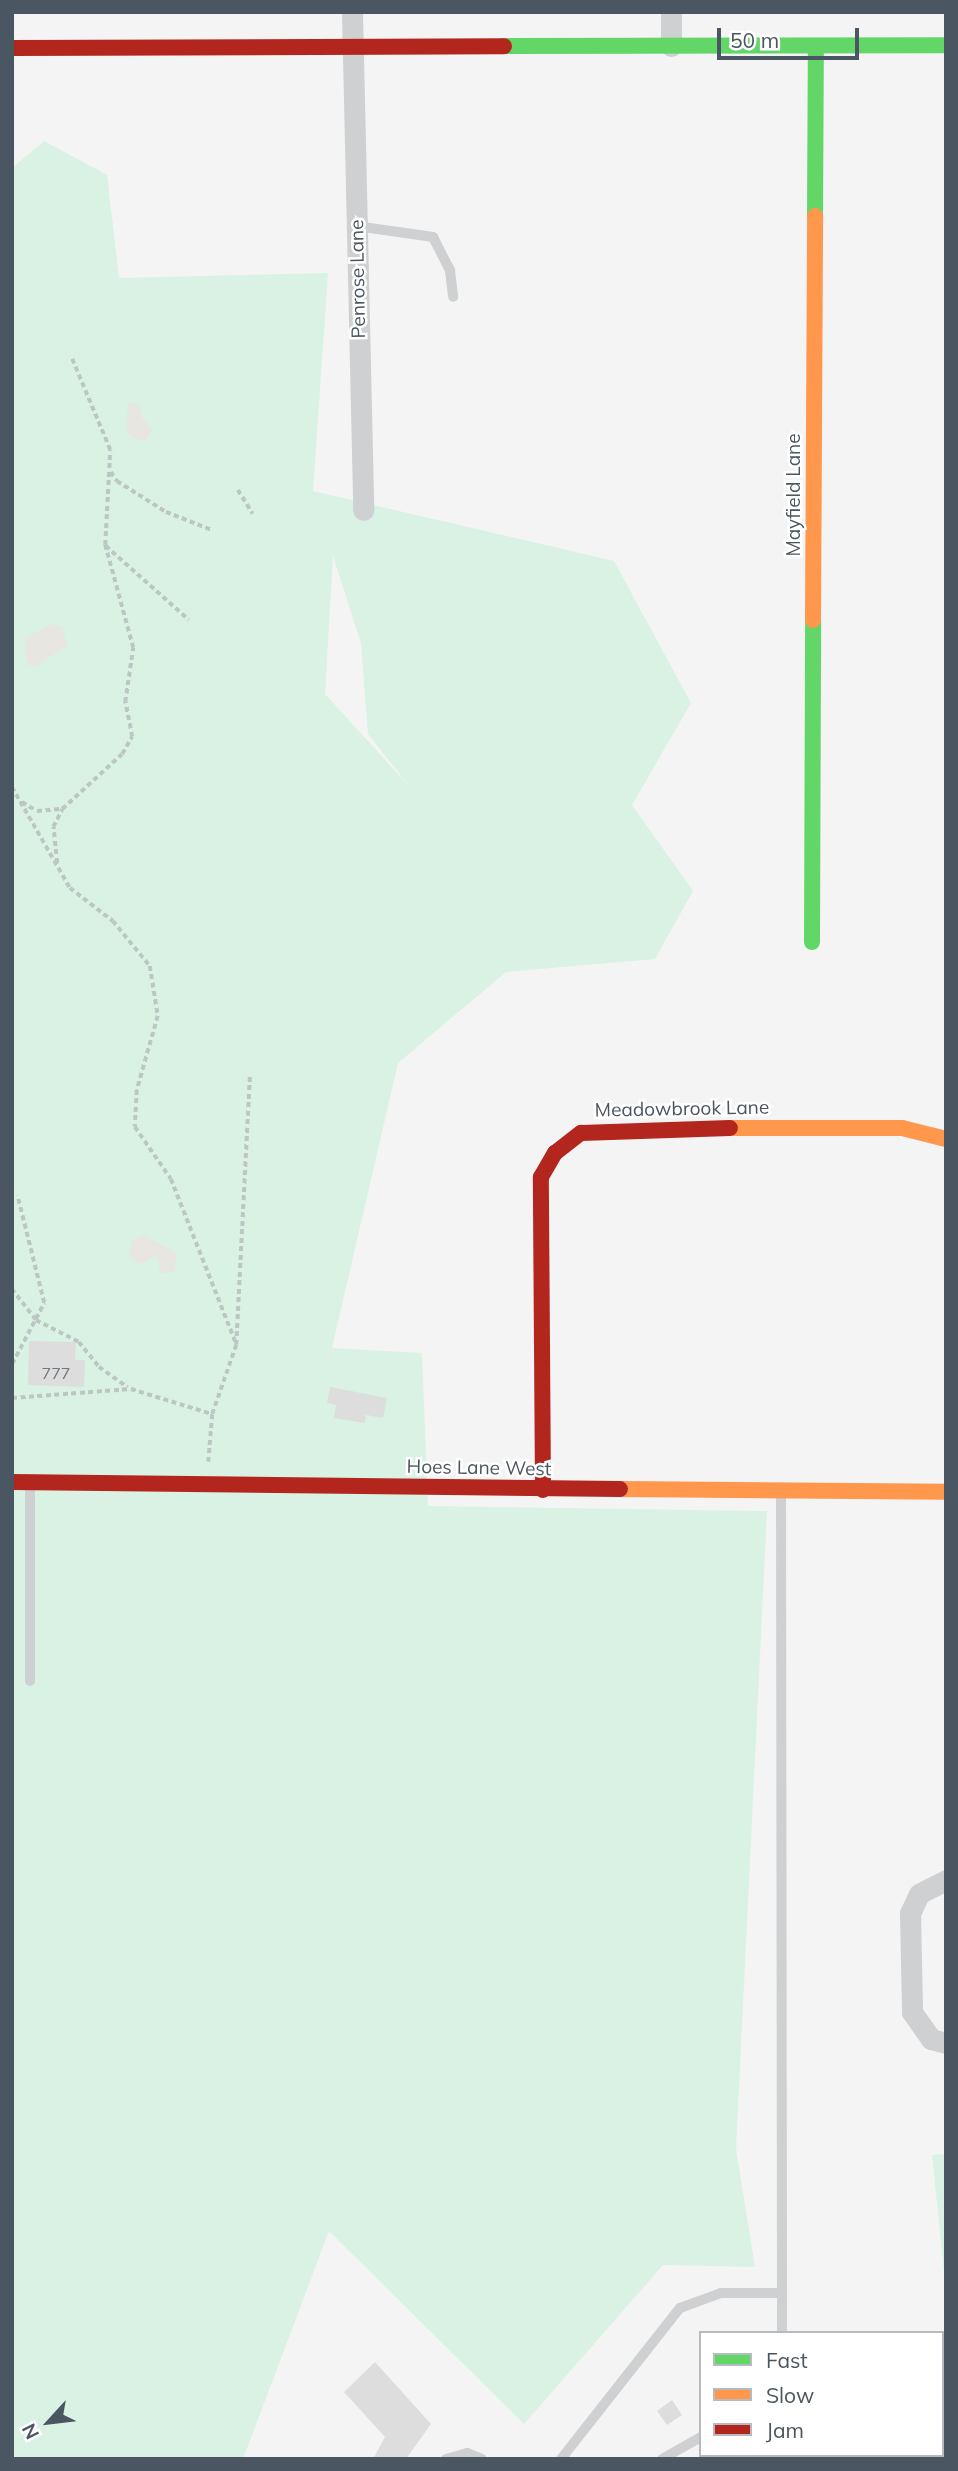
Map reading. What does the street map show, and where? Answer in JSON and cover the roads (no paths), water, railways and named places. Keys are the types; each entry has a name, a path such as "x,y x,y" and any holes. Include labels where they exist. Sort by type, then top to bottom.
{"street":[{"name":"Penrose Lane","path":"352,12 363,510"},
{"path":"671,12 671,46"},
{"path":"12,48 946,45"},
{"name":"Mayfield Lane","path":"812,942 816,47"},
{"name":"Meadowbrook Lane","path":"543,1490 541,1177 555,1153 581,1133 616,1128 902,1128 946,1139"},
{"name":"Hoes Lane West","path":"12,1482 543,1490 946,1492"},
{"path":"946,1880 919,1894 910,1913 912,2012 931,2039 946,2043"}],"lane":[{"path":"356,226 433,237 450,271 453,297"},
{"path":"30,1483 30,1681"},
{"path":"781,1492 782,2331"},
{"path":"561,2459 680,2308 721,2293 782,2293"},
{"path":"662,2459 699,2438"},
{"path":"446,2459 467,2453 482,2459"}]}
